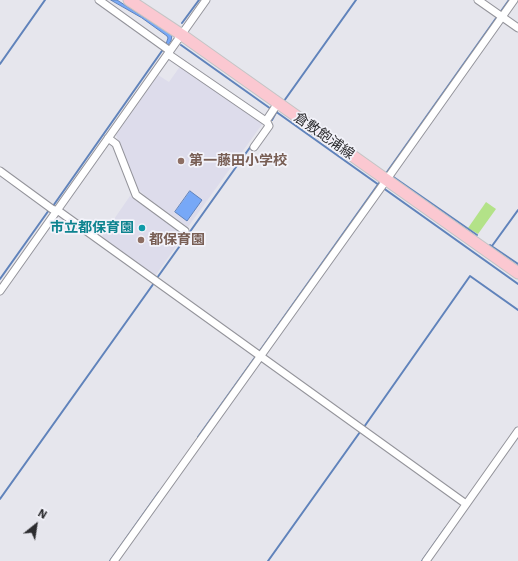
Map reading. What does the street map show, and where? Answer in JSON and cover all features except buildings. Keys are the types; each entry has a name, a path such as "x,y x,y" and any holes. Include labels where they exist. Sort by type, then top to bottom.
{"main road":[{"name":"倉敷飽浦線","path":"129,0 182,35 274,108 383,185 518,273"}],"street":[{"path":"99,0 266,121 269,126 254,147"},
{"path":"0,291 108,138 167,50 182,35 206,0"},
{"path":"478,0 518,28"},
{"path":"114,561 383,185 500,16 514,0"},
{"path":"266,121 274,108"},
{"path":"108,138 116,144 136,195 185,231"},
{"path":"0,171 56,211 60,212 466,504"},
{"path":"426,561 518,431"}],"shaded area":[{"name":"第一藤田小学校","path":"181,65 263,123 188,227 145,196 137,188 116,135 158,75 169,82"},
{"path":"130,196 185,234 155,276 101,238"}],"green space":[{"path":"486,202 496,209 478,234 468,228"}],"water":[{"path":"111,0 117,0 172,35 171,41 168,45 166,44 168,38 167,36 142,18"},
{"path":"190,191 202,200 187,221 175,212"}],"waterway":[{"path":"0,64 45,0"},
{"path":"182,23 199,0"},
{"path":"284,101 356,0"},
{"path":"387,172 509,0"},
{"path":"181,45 271,109"},
{"path":"53,206 164,48"},
{"path":"275,111 518,284"},
{"path":"272,120 277,111"},
{"path":"157,278 251,146"},
{"path":"392,176 477,235"},
{"path":"259,352 379,183"},
{"path":"0,279 49,210"},
{"path":"492,246 518,210"},
{"path":"490,245 518,264"},
{"path":"364,427 470,276 518,310"},
{"path":"0,499 154,283"},
{"path":"198,437 256,356"},
{"path":"268,561 360,432"},
{"path":"110,561 159,492"},
{"path":"422,561 446,527"}],"place":[{"name":"第一藤田小学校","path":"181,161"},
{"name":"市立都保育園","path":"142,228"},
{"name":"都保育園","path":"141,240"}]}
